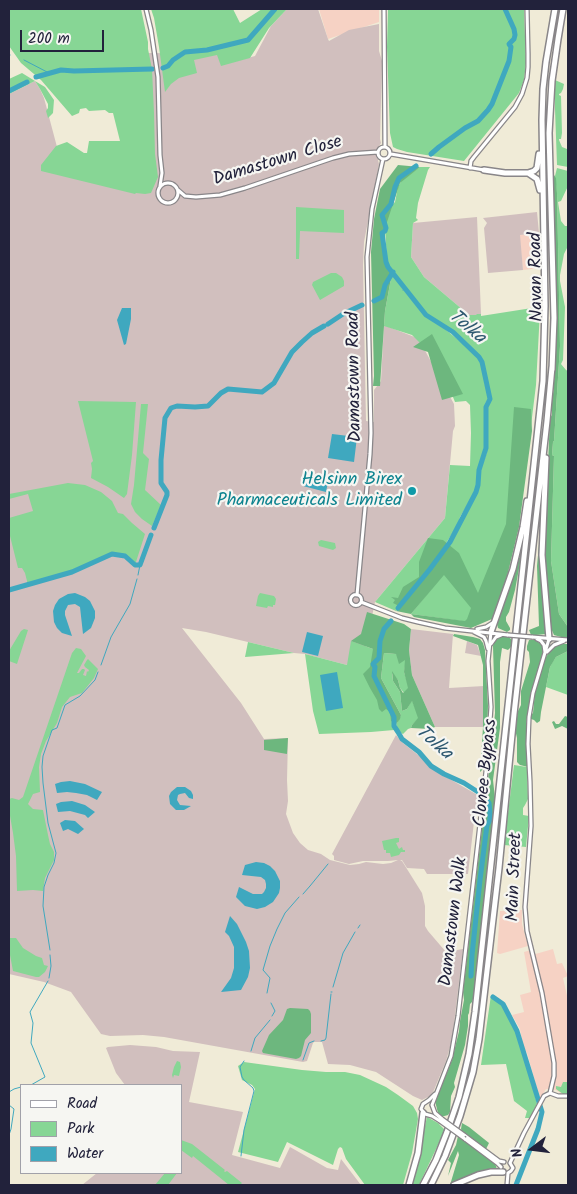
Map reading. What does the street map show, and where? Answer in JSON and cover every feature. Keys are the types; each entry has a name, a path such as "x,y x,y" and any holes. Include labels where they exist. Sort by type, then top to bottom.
{"highway":[{"path":"484,170 505,173 528,173 534,170 538,164 545,60 555,9"},
{"name":"Navan Road","path":"552,367 554,318 549,133 552,81 564,9"},
{"path":"544,218 542,120 543,89 549,39"},
{"path":"528,173 535,177 539,184 544,218"},
{"name":"Navan Road","path":"544,218 544,355"},
{"path":"491,632 513,569 523,527 539,410 544,355"},
{"name":"Clonee Bypass","path":"423,1185 452,1119 466,1071 472,1040 540,411 544,355"},
{"path":"549,639 542,555 552,367"},
{"name":"Clonee Bypass","path":"431,1185 447,1151 460,1116 473,1072 479,1039 552,367"},
{"path":"409,1185 418,1153 425,1114"},
{"path":"454,1185 478,1175 504,1171"}],"street":[{"path":"146,9 158,77 162,173 158,193 159,198 169,203 176,199 178,190"},
{"path":"384,9 385,147"},
{"path":"470,168 471,161 515,107 522,94 528,67 527,9"},
{"path":"385,147 389,148 391,154 388,158 383,159 378,152 380,148 385,147"},
{"name":"Damastown Close","path":"176,199 185,196 204,198 220,196 333,158 349,154 378,152"},
{"path":"391,154 484,170"},
{"name":"Damastown Road","path":"357,595 371,447 368,257 372,210 383,159"},
{"path":"162,173 168,182 185,196"},
{"path":"160,186 168,182"},
{"path":"361,602 361,598 357,595 352,596 351,602 356,605 361,602 410,620 445,628 568,640"},
{"path":"469,630 483,628 494,623 497,631 505,634"},
{"path":"469,630 482,635 486,639 488,661"},
{"name":"Damastown Walk","path":"433,1106 451,1056 458,1016 487,763 490,707 488,661 491,632"},
{"path":"490,645 496,637 505,634"},
{"path":"533,637 544,645 544,657"},
{"name":"Main Street","path":"549,639 533,693 529,717 528,744 531,808 525,912 527,930 542,992 554,1063 554,1076 550,1093"},
{"path":"544,657 554,645 568,640"},
{"name":"Damastown Walk","path":"426,1102 437,1092"},
{"path":"504,1171 512,1170 510,1163 544,1096 550,1093 558,1096 568,1096"},
{"path":"441,1120 425,1114 422,1107 426,1102 433,1106 441,1120 497,1162 504,1171"},
{"path":"425,1114 431,1114 433,1106"},
{"path":"464,1137 499,1161 510,1163"},
{"path":"504,1162 507,1185"}],"shaded area":[{"path":"287,9 318,9 329,41 349,30 379,24 379,51 382,61 381,143 377,149 379,164 364,242 363,265 366,421 374,422 374,390 381,381 384,325 417,338 454,404 455,426 445,518 375,602 363,660 347,665 305,654 182,628 241,703 264,739 288,738 288,801 286,814 293,833 308,850 321,854 330,860 350,865 366,862 383,864 398,860 363,861 349,864 334,860 332,854 396,735 422,758 429,767 481,797 475,813 468,874 427,874 424,869 407,868 402,860 400,860 422,893 425,906 425,926 428,931 446,952 463,949 452,1040 434,1090 430,1096 422,1100 376,1072 350,1065 328,1064 322,1042 313,1043 307,1061 303,1062 164,1037 143,1035 110,1036 101,1034 71,992 44,982 9,974 9,94 35,81 44,98 57,147 142,187 148,53 218,54 222,65 255,56 271,26"},
{"path":"319,9 379,9 379,22 328,39"},
{"path":"537,212 539,233 520,235 523,270 488,273 484,228 487,223 483,218"},
{"path":"477,217 481,314 469,315 424,277 411,257 413,223"},
{"path":"539,233 540,268 523,270 519,235"},
{"path":"411,629 453,634 449,688 484,686 483,727 435,727 412,675 409,650"},
{"path":"467,641 477,645 481,656 465,653"},
{"path":"522,910 522,924 528,946 500,954 497,953 500,911"},
{"path":"553,949 557,964 562,963 568,976 563,978 568,1000 568,1094 546,1089 540,1099 527,1053 523,1047 520,1029 512,1015 524,1012 520,995 531,992 524,952 531,950 532,955"},
{"path":"130,1045 156,1047 173,1051 200,1052 189,1102 243,1112 232,1155 280,1168 290,1147 327,1168 338,1170 341,1159 361,1185 82,1185 96,1174 182,1174 182,1084 124,1084 116,1073 106,1048"}],"green space":[{"path":"9,9 141,9 152,69 155,154 158,177 151,193 135,194 41,171 41,165 56,146 67,142 87,153 89,141 120,141 113,113 105,110 89,111 86,108 80,109 79,113 72,116 41,80 21,63 9,46"},
{"path":"151,9 233,9 240,23 262,9 287,9 269,28 250,58 221,66 217,55 194,60 197,73 179,78 165,92 159,47"},
{"path":"388,9 524,9 526,63 524,80 519,93 464,161 407,152 393,147 390,133 387,47"},
{"path":"22,73 35,81 9,94 9,79"},
{"path":"555,80 564,84 559,94 561,96 562,133 559,140 562,147 567,149 568,167 557,165"},
{"path":"35,81 45,87 54,100 53,113 48,118 46,111 48,104"},
{"path":"398,165 420,167 400,183 385,228 385,264 392,273 385,311 380,386 373,386 371,252 374,219 380,189"},
{"path":"420,167 430,167 418,203 416,218 418,220 413,223 411,257 424,277 469,315 481,314 481,316 532,308 538,308 540,311 536,385 526,466 476,623 411,614 449,567 448,549 479,486 480,472 487,452 487,410 491,398 483,362 480,357 449,328 426,314 388,265 385,228 387,210 395,202 398,187 403,178"},
{"path":"557,168 568,171 568,186 561,201 558,202 561,221 565,226 568,226 568,246 564,254 560,281 565,307 563,360 561,364 568,371 568,627 559,614 551,561 554,456 552,455 560,346 555,176"},
{"path":"554,175 557,193 560,346 552,455 554,456 551,561 559,614 568,627 568,639 554,635 550,626 544,553 550,418 552,415 553,383 555,378 552,186"},
{"path":"296,207 344,210 344,233 300,231 299,259 296,259"},
{"path":"331,273 336,273 342,277 344,286 320,300 312,285 313,282"},
{"path":"392,273 426,317 440,325 479,359 489,397 484,410 484,448 478,469 478,482 475,492 445,545 396,611 375,602 445,518 450,465 470,466 471,433 470,405 466,401 455,402 439,362 412,335 384,326"},
{"path":"432,334 463,394 442,400 428,352 413,347"},
{"path":"78,401 136,402 132,455 127,494 124,498 91,478 91,463 93,461"},
{"path":"141,404 148,404 143,453 149,459 145,490 161,505 152,526 135,512 131,504"},
{"path":"514,407 531,409 532,431 519,527 504,589 492,619 471,628 414,617 411,614 396,611 398,609 397,605 393,603 395,600 391,597 398,598 403,587 419,577 419,562 428,538 443,540 459,553 478,593 506,524","holes":["444,575 471,608 467,619 465,621 411,614"]},
{"path":"68,483 85,485 101,492 112,501 118,513 123,514 145,534 135,565 125,556 112,554 72,572 28,585 25,573 22,568 18,568 9,532 9,518 33,511 28,494 9,499 9,494"},
{"path":"540,533 542,533 547,631 546,634 531,635 529,630 539,626 537,566"},
{"path":"321,540 335,543 336,548 333,550 319,546 318,542"},
{"path":"519,558 521,558 515,590 506,617 510,628 507,632 498,628 497,619"},
{"path":"260,593 274,596 276,599 275,605 273,607 268,606 267,608 256,606"},
{"path":"367,612 404,624 411,629 409,650 412,675 435,727 430,729 411,728 418,718 412,701 407,709 402,711 400,692 393,681 392,671 403,693 408,688 404,672 405,660 399,664 396,654 384,653 381,678 401,715 400,719 397,723 393,722 391,721 390,712 386,709 382,712 379,709 377,700 363,674 370,667 373,649 351,641 361,634"},
{"path":"24,629 28,630 17,664 9,661 9,651"},
{"path":"454,634 480,639 485,650 488,706 487,732 483,769 480,772 483,727 483,665 478,645 453,636"},
{"path":"503,636 511,639 512,646 508,650 502,648 500,662 500,728 493,780 495,798 474,996 470,1004 465,1045 451,1096 450,1112 448,1115 441,1117 435,1101 452,1060 464,1000 463,992 495,713 493,646 494,641"},
{"path":"529,640 535,640 543,645 544,648 530,698 526,724 528,767 517,762 515,729 521,705 521,691 530,662 527,650"},
{"path":"351,641 373,649 373,667 393,718 394,730 319,734 313,711 305,654 347,665"},
{"path":"248,642 294,653 245,657"},
{"path":"568,644 568,651 556,657 550,667 540,721 537,723 531,719 531,715 533,713 535,691 545,658 556,646"},
{"path":"76,648 81,649 86,656 77,673 84,669 83,675 86,676 89,670 84,665 88,659 98,669 94,678 82,693 70,697 62,707 57,723 46,741 41,754 39,767 40,792 33,794 28,804 33,809 43,810 50,844 54,852 54,860 45,878 43,891 17,891 16,856 9,799 19,800 23,797 72,653"},
{"path":"568,651 568,695 546,687 552,663 556,657"},
{"path":"384,653 396,654 406,660 404,672 409,688 404,693 400,688 398,680 392,673 393,681 400,692 402,711 407,709 412,700 419,718 403,734 397,728 396,723 401,715 381,678"},
{"path":"565,716 568,717 568,729 562,726 555,729 552,722 554,721 556,724 559,724"},
{"path":"288,738 287,754 264,750 264,740"},
{"path":"514,765 527,767 528,799 523,808 523,815 529,816 526,847 504,845"},
{"path":"399,838 399,842 396,843 399,849 402,847 405,852 391,857 390,853 386,853 386,850 384,850 382,841"},
{"path":"10,938 16,938 23,948 42,958 44,965 48,966 45,972 36,977 13,971 10,955"},
{"path":"491,995 503,1005 517,1031 526,1059 537,1104 530,1118 525,1118 527,1111 514,1101 506,1064 481,1065"},
{"path":"287,1009 308,1009 311,1014 311,1033 305,1040 301,1056 296,1059 263,1053 262,1051 269,1035 283,1020"},
{"path":"177,1061 180,1062 181,1067 179,1076 174,1075 173,1078 172,1075"},
{"path":"244,1062 360,1075 386,1087 413,1106 418,1119 412,1153 403,1185 365,1185 346,1159 340,1147 333,1165 287,1142 278,1162 238,1152 255,1089 252,1085 242,1080 238,1066"},
{"path":"563,1082 568,1082 568,1094 563,1094 556,1089 556,1086 561,1087"},
{"path":"427,1117 438,1123 445,1130 419,1185 410,1185 417,1162"},
{"path":"462,1123 489,1143 486,1149 462,1132"},
{"path":"458,1136 494,1162 497,1170 479,1173 450,1185 459,1155 458,1151 448,1176 451,1163 448,1160 456,1145"},
{"path":"182,1140 192,1144 225,1170 225,1172 227,1171 242,1183 240,1185 229,1185 193,1156 192,1158 182,1151"},
{"path":"164,1174 176,1174 168,1185 155,1185"}],"water":[{"path":"122,308 131,308 131,319 126,344 124,345 117,320"},
{"path":"332,434 357,437 354,462 328,458"},
{"path":"306,476 328,482 326,492 303,486"},
{"path":"75,593 90,601 95,611 95,618 91,628 83,634 80,607 75,604 68,605 65,615 72,636 62,633 57,628 54,622 53,611 59,599 68,594"},
{"path":"307,632 323,636 318,656 302,652"},
{"path":"337,672 343,708 326,711 320,675"},
{"path":"70,781 85,784 102,792 97,800 87,795 76,793 57,793 55,784"},
{"path":"177,787 185,787 193,795 193,799 189,798 185,793 178,795 177,800 180,805 191,806 184,810 176,810 170,804 169,796"},
{"path":"72,801 85,805 95,812 88,818 85,815 70,811 58,812 56,804"},
{"path":"65,820 75,821 84,829 78,834 68,829 63,831 60,823"},
{"path":"256,862 270,866 280,881 279,893 273,902 257,909 245,906 236,897 239,887 253,894 262,894 264,892 266,888 265,880 261,877 242,875 245,865"},
{"path":"230,916 237,924 246,942 249,951 250,968 248,977 241,990 221,992 231,978 234,968 234,947 225,932"}],"waterway":[{"path":"163,68 185,52 207,50 248,40 275,9"},
{"name":"Tolka","path":"431,154 465,128 478,121 492,104 509,61 511,47 509,44 515,35 505,9"},
{"path":"24,60 49,73"},
{"path":"36,77 61,70 152,69"},
{"path":"9,91 27,82"},
{"name":"Tolka","path":"398,608 450,542 476,492 479,470 486,448 486,407 490,399 482,362 479,357 453,332 426,315 386,262 382,233 386,228 382,215 391,204 399,178 416,166"},
{"path":"374,301 382,297 385,285 393,272"},
{"path":"328,324 362,305"},
{"path":"154,528 167,495 161,483 161,460 165,418 171,408 177,406 208,406 228,389 262,392 274,383 292,352 312,333 324,326"},
{"path":"9,590 72,572 112,554 125,556 135,565 140,565 151,535"},
{"path":"138,575 140,565"},
{"path":"101,665 111,637 130,604 137,579"},
{"name":"Tolka","path":"391,621 384,629 380,641 379,658 373,664 375,667 374,676 394,717 394,726 402,739 419,752 431,766 478,792"},
{"path":"50,950 43,906 44,887 56,853 48,823 43,783 43,756 52,730 57,728 65,705 80,696 95,680 98,672"},
{"name":"Tolka","path":"471,976 480,880 487,825 490,820 489,803 486,799"},
{"path":"303,894 328,864"},
{"path":"267,993 270,978 263,970 270,946 285,913 299,897"},
{"path":"333,987 343,953 355,932"},
{"path":"49,978 50,955"},
{"path":"33,1084 45,1077 31,1043 33,1023 30,1012 48,981"},
{"path":"321,1041 326,1038 331,994"},
{"name":"Tolka","path":"493,997 503,1004 517,1031 542,1112 538,1129 516,1185"},
{"path":"271,1003 275,1011 272,1016"},
{"path":"251,1051 255,1038 270,1020"},
{"path":"303,1060 309,1043 314,1041"},
{"path":"241,1156 244,1130 254,1091 242,1077 240,1067 244,1061"},
{"path":"9,1092 20,1087"},
{"path":"9,1105 14,1109 9,1135"}],"place":[{"name":"Helsinn Birex Pharmaceuticals Limited","path":"412,491"}]}
